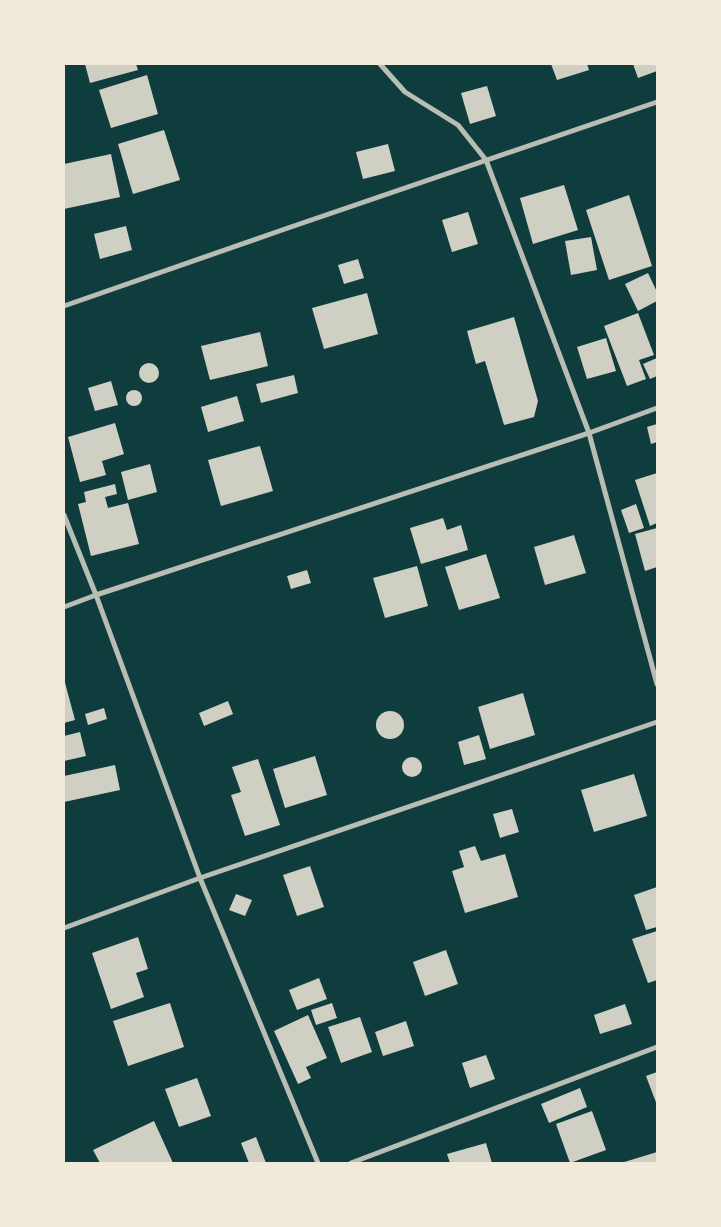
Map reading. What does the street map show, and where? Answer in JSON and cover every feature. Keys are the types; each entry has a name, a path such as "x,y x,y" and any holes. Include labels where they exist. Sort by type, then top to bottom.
{"street":[{"path":"380,64 405,92 458,125 486,160 589,433 657,684"},
{"path":"64,306 657,102"},
{"path":"64,608 96,595 589,433 657,408"},
{"path":"64,515 96,595 200,878 318,1163"},
{"path":"64,928 200,878 657,722"},
{"path":"351,1163 657,1047"}],"building":[{"path":"85,64 136,64 138,70 90,83"},
{"path":"551,64 587,64 589,70 557,80"},
{"path":"633,64 657,64 657,71 638,78"},
{"path":"147,75 158,114 111,128 99,90"},
{"path":"487,86 496,116 470,124 461,93"},
{"path":"164,130 180,180 133,194 118,144"},
{"path":"388,144 395,171 363,179 356,152"},
{"path":"111,154 120,197 64,209 64,164"},
{"path":"564,185 578,230 533,244 520,198"},
{"path":"629,195 652,266 609,280 586,210"},
{"path":"468,212 478,244 452,252 442,220"},
{"path":"126,226 132,250 100,259 94,234"},
{"path":"591,237 597,270 571,275 565,241"},
{"path":"358,259 364,278 344,284 338,265"},
{"path":"648,273 657,292 657,301 638,311 625,284"},
{"path":"367,293 378,334 324,349 312,308"},
{"path":"638,313 654,355 639,360 646,379 627,386 604,326"},
{"path":"514,317 538,401 534,417 504,425 485,361 476,364 467,331"},
{"path":"260,332 268,366 210,380 201,346"},
{"path":"606,338 616,371 587,379 577,347"},
{"path":"657,358 657,376 650,379 643,364"},
{"path":"149,363 156,366 159,373 156,380 149,383 142,380 139,373 142,366"},
{"path":"294,375 298,393 261,403 256,384"},
{"path":"111,381 118,405 95,411 88,388"},
{"path":"131,390 137,390 142,395 140,404 131,406 126,401 126,395"},
{"path":"237,396 244,421 208,432 201,407"},
{"path":"115,423 124,454 102,461 106,475 80,482 68,437"},
{"path":"657,424 657,442 651,444 647,427"},
{"path":"260,446 273,491 221,506 208,460"},
{"path":"150,464 157,492 128,500 121,472"},
{"path":"657,473 657,523 650,526 635,480"},
{"path":"115,484 117,494 105,497 108,508 128,503 139,544 91,556 78,504 86,502 84,492"},
{"path":"636,504 644,528 629,533 621,510"},
{"path":"443,518 447,530 461,525 468,550 421,564 410,528"},
{"path":"657,528 657,567 645,571 635,534"},
{"path":"574,535 586,573 545,585 534,547"},
{"path":"486,554 500,598 459,610 445,567"},
{"path":"417,566 428,606 385,618 373,578"},
{"path":"307,570 311,583 291,589 287,576"},
{"path":"64,679 75,720 64,723"},
{"path":"523,693 535,735 490,749 478,707"},
{"path":"228,701 233,714 204,726 199,713"},
{"path":"104,708 107,719 88,725 85,714"},
{"path":"390,711 400,715 404,725 400,735 390,739 380,735 376,725 380,715"},
{"path":"80,732 86,756 64,761 64,736"},
{"path":"479,735 486,759 464,765 458,742"},
{"path":"315,756 327,795 285,808 273,769"},
{"path":"412,757 419,760 422,767 419,774 412,777 405,774 402,767 405,760"},
{"path":"258,759 280,825 245,836 231,795 241,792 232,767"},
{"path":"115,765 120,790 64,802 64,776"},
{"path":"634,774 647,816 594,832 581,790"},
{"path":"512,809 519,832 500,838 493,814"},
{"path":"475,846 481,861 505,854 518,897 465,913 452,871 464,867 459,851"},
{"path":"310,866 324,907 297,916 283,875"},
{"path":"657,887 657,927 646,930 634,895"},
{"path":"236,894 252,900 245,916 229,910"},
{"path":"657,931 657,980 648,983 632,939"},
{"path":"138,937 148,969 136,973 144,997 111,1009 92,953"},
{"path":"446,950 458,984 425,996 413,962"},
{"path":"319,978 327,999 297,1010 289,990"},
{"path":"170,1003 184,1047 128,1066 113,1021"},
{"path":"332,1003 337,1018 316,1025 311,1010"},
{"path":"625,1004 632,1024 600,1034 594,1015"},
{"path":"308,1015 327,1058 306,1067 311,1078 298,1084 274,1031"},
{"path":"360,1017 372,1052 341,1063 328,1027"},
{"path":"406,1021 414,1046 383,1056 375,1032"},
{"path":"486,1055 495,1079 470,1088 462,1063"},
{"path":"657,1072 657,1105 646,1076"},
{"path":"197,1078 211,1116 179,1127 165,1089"},
{"path":"580,1088 587,1107 549,1123 541,1104"},
{"path":"592,1111 606,1150 570,1163 556,1124"},
{"path":"154,1121 173,1163 100,1163 93,1150"},
{"path":"256,1137 266,1163 249,1163 241,1143"},
{"path":"486,1143 492,1163 450,1163 447,1154"},
{"path":"657,1152 657,1163 621,1163"}]}
